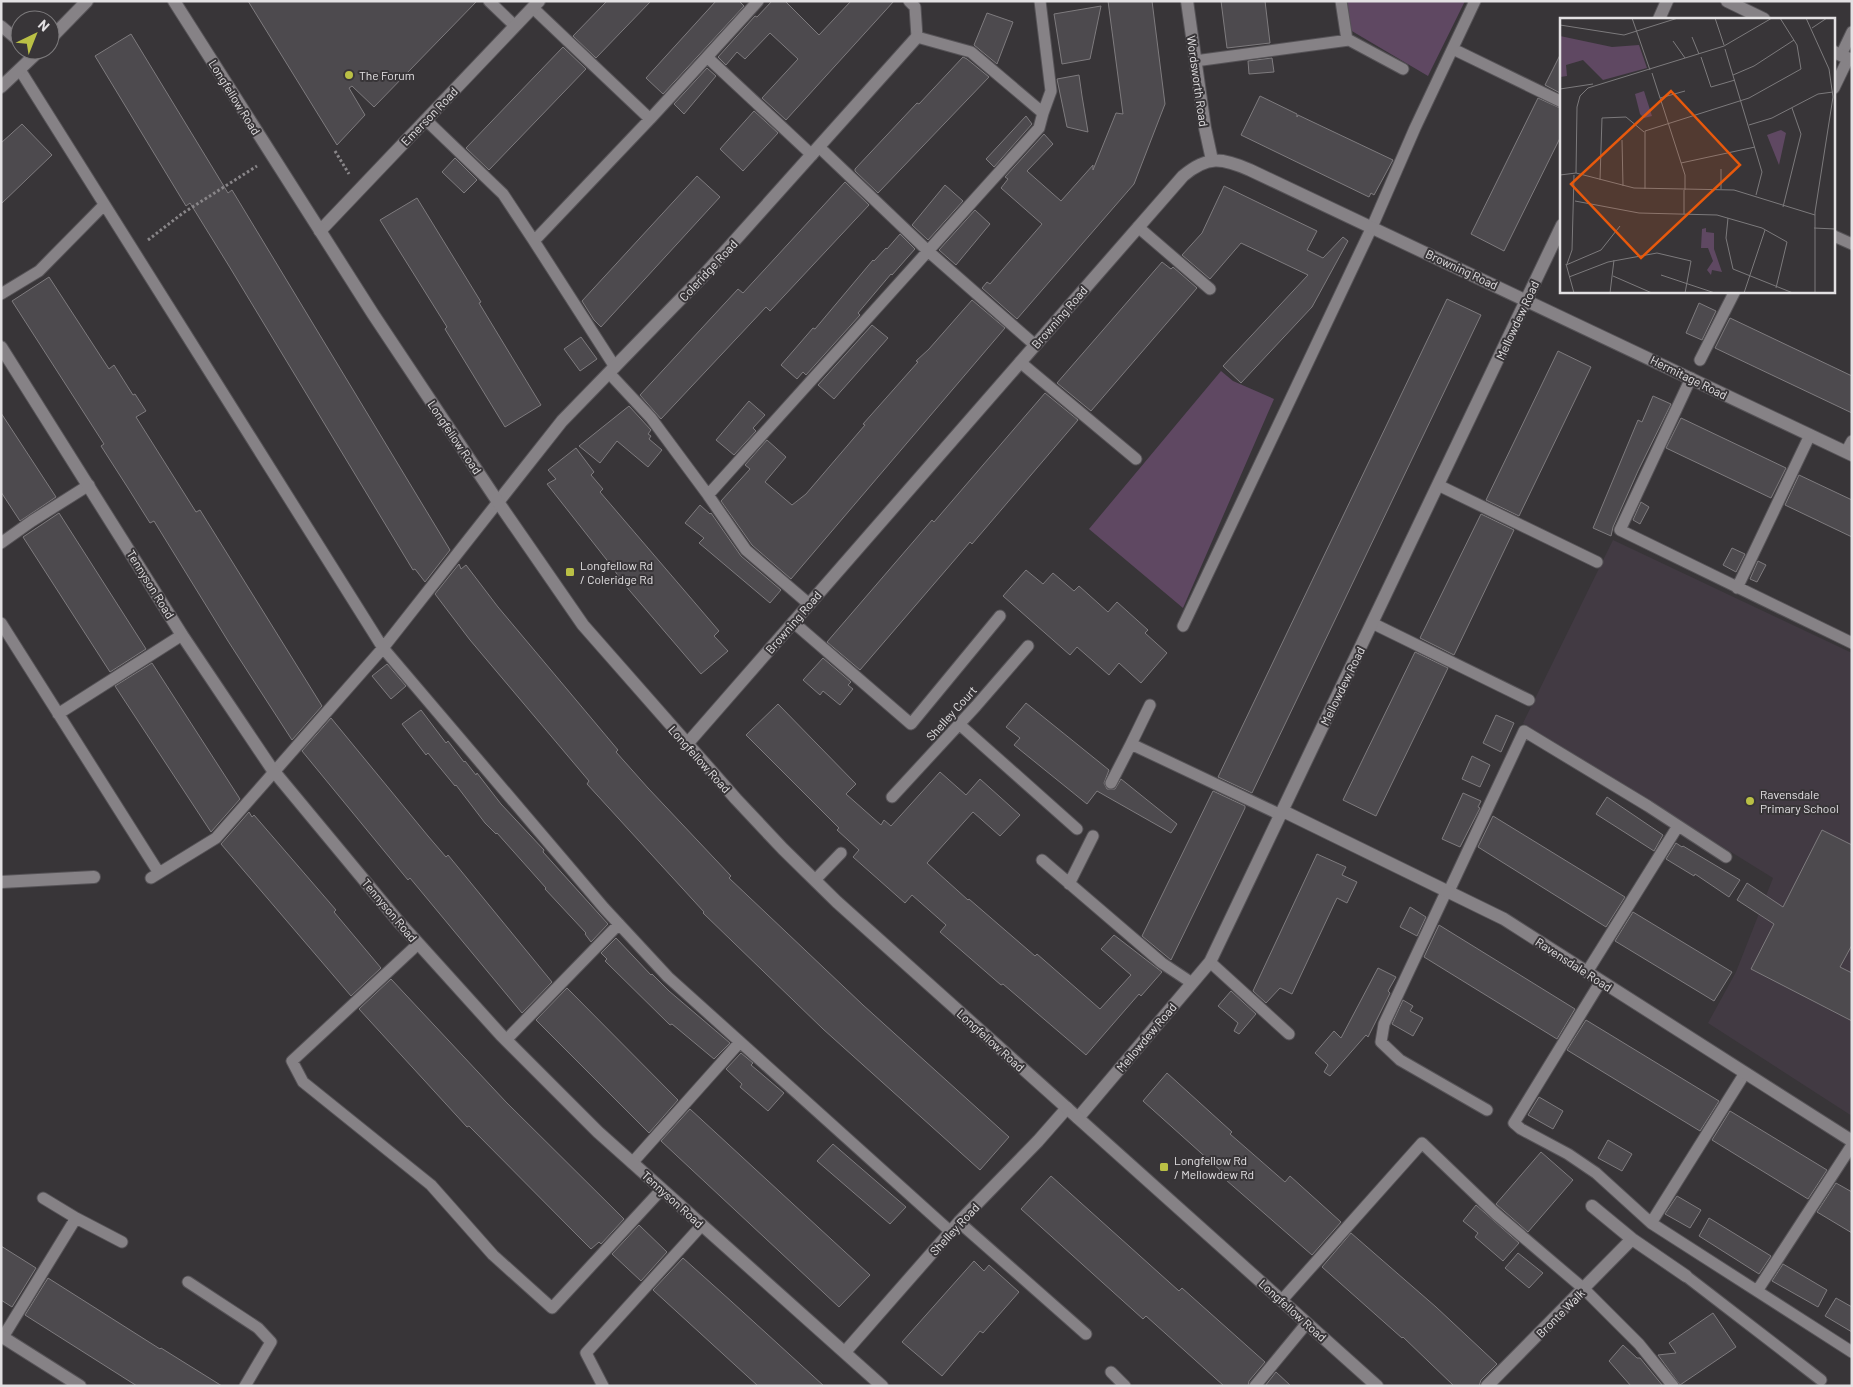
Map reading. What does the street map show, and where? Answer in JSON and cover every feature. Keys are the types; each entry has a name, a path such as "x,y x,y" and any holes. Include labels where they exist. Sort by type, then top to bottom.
{"street":[{"path":"60,29 87,1"},
{"name":"Longfellow Road","path":"174,1 372,314 582,625 783,850 1078,1118 1378,1386"},
{"name":"Wordsworth Road","path":"1187,1 1205,128 1212,160"},
{"path":"1659,18 1667,1"},
{"path":"1727,1 1762,18"},
{"name":"Emerson Road","path":"320,232 536,5"},
{"name":"Coleridge Road","path":"498,502 562,421 703,276 917,37"},
{"path":"1,87 20,70 28,60"},
{"name":"Browning Road","path":"687,744 1138,227 1195,166 1212,160 1228,161 1527,300"},
{"name":"Mellowdew Road","path":"1078,1118 1210,962 1560,229"},
{"name":"Hermitage Road","path":"1527,300 1810,435 1850,449"},
{"name":"Tennyson Road","path":"1,347 182,635 274,771 398,921 506,1040 598,1132 880,1385"},
{"name":"Ravensdale Road","path":"1282,813 1504,919 1852,1141"},
{"path":"1,882 94,877"},
{"name":"Shelley Road","path":"845,1352 955,1227 1038,1142 1067,1108"},
{"path":"1592,1206 1632,1239 1686,1276"},
{"name":"Bronte Walk","path":"1487,1386 1632,1239"},
{"path":"2,1336 80,1386"}],"lane":[{"path":"489,1 515,26"},
{"path":"534,241 707,58 758,1"},
{"path":"910,1 915,7 917,37 970,52 1043,113"},
{"path":"708,495 1039,128 1052,91 1040,1"},
{"path":"1341,1 1347,40"},
{"path":"1183,626 1372,227 1415,128 1474,1"},
{"path":"536,5 650,119"},
{"path":"1836,82 1852,32"},
{"path":"1195,61 1347,40 1403,69"},
{"path":"1453,48 1560,101"},
{"path":"707,58 816,151 1035,345"},
{"path":"20,70 383,648 619,924 668,977 740,1042 955,1227 1086,1334"},
{"path":"426,120 503,194 534,241 612,370 652,418 746,550 809,604"},
{"path":"1,294 39,271 104,204"},
{"path":"1138,227 1210,289"},
{"path":"1836,237 1852,244"},
{"path":"1700,360 1734,292"},
{"path":"1020,362 1136,459"},
{"path":"1691,378 1620,530 1852,643"},
{"path":"1737,588 1810,435"},
{"path":"1,543 89,485"},
{"path":"1438,485 1597,562"},
{"path":"1,623 155,875 216,838 383,648 498,502"},
{"path":"793,622 911,724 1000,616"},
{"path":"1372,623 1529,700"},
{"path":"58,714 182,635"},
{"name":"Shelley Court","path":"892,797 1028,646"},
{"path":"1111,783 1150,705"},
{"path":"959,724 1077,830"},
{"path":"1487,1110 1400,1060 1381,1042 1384,1024 1524,731 1726,857"},
{"path":"1131,744 1282,813"},
{"path":"1587,972 1678,826"},
{"path":"1069,884 1093,836"},
{"path":"815,880 841,853"},
{"path":"1042,860 1162,963 1192,983"},
{"path":"506,1040 619,924"},
{"path":"418,944 292,1061 303,1082 431,1185 493,1255 552,1308 662,1189"},
{"path":"1210,962 1289,1034"},
{"path":"1601,981 1514,1123 1521,1129 1568,1154 1596,1173 1651,1222 1852,1352"},
{"path":"632,1163 740,1042"},
{"path":"1651,1222 1745,1073"},
{"path":"1282,1300 1422,1143 1496,1214 1584,1289 1639,1344 1673,1386"},
{"path":"1757,1291 1852,1146"},
{"path":"43,1198 122,1242"},
{"path":"2,1336 76,1218"},
{"path":"603,1386 586,1353 702,1225"},
{"path":"1686,1276 1821,1380"},
{"path":"188,1282 258,1328 271,1342 245,1386"},
{"path":"1255,1386 1307,1323"},
{"path":"1111,1372 1125,1386"}],"path":[{"path":"335,152 344,165"},
{"path":"134,251 184,213 272,156"}],"shaded area":[{"path":"1336,1 1465,1 1428,76 1340,24"},
{"path":"1221,371 1233,381 1274,399 1183,608 1089,529"},
{"name":"Ravensdale Primary School","path":"1613,540 1852,653 1852,1116 1708,1023 1736,972 1773,878 1523,723"}],"building":[{"name":"The Forum","path":"248,1 477,1 374,107 352,86 349,88 365,115 337,145"},
{"path":"607,1 651,1 596,58 573,36"},
{"path":"716,1 739,1 744,6 663,94 646,78"},
{"path":"772,1 785,1 819,35 851,1 894,1 786,120 762,98 798,59 770,33 745,59 737,52 726,65 718,57 755,16 757,17"},
{"path":"1108,1 1152,1 1165,104 1134,184 1017,319 982,288 987,282 990,284 1042,224 1001,188 1008,179 1005,177 1044,134 1053,144 1027,171 1061,201 1093,165 1093,170 1116,113 1123,114"},
{"path":"1221,1 1265,1 1270,43 1227,48"},
{"path":"1101,6 1090,59 1062,64 1054,14"},
{"path":"987,13 1013,22 997,64 974,45"},
{"path":"131,34 228,193 232,190 450,550 425,582 415,569 413,570 229,266 190,203 186,206 95,56"},
{"path":"563,47 586,69 489,170 466,148"},
{"path":"1560,55 1560,93 1545,85"},
{"path":"963,57 989,77 878,193 855,169"},
{"path":"1272,58 1274,72 1249,74 1248,61"},
{"path":"707,68 716,76 684,114 674,104"},
{"path":"1079,75 1088,132 1067,127 1057,79"},
{"path":"1260,96 1297,114 1297,117 1298,115 1393,160 1374,195 1371,193 1369,197 1241,135"},
{"path":"1538,98 1560,108 1560,138 1504,251 1471,234"},
{"path":"754,111 778,133 743,171 720,149"},
{"path":"1026,116 1032,124 994,167 986,159"},
{"path":"22,124 52,155 1,204 1,143"},
{"path":"455,158 477,180 464,193 442,172"},
{"path":"697,176 720,197 601,327 594,320 582,301"},
{"path":"845,182 869,205 770,311 766,307 661,419 640,395 738,289 743,293"},
{"path":"945,185 963,201 928,240 912,225"},
{"path":"1224,186 1317,231 1307,250 1323,258 1343,237 1348,241 1312,307 1241,383 1223,366 1308,275 1241,243 1210,279 1182,255 1202,233"},
{"path":"417,198 541,405 505,427 445,329 447,327 380,220"},
{"path":"975,210 990,224 956,265 939,250"},
{"path":"900,234 915,249 891,274 858,313 860,315 806,375 803,372 797,379 781,365 813,328 815,329 873,260 887,249"},
{"path":"1162,262 1171,269 1173,267 1197,288 1091,411 1057,383"},
{"path":"49,277 109,369 114,365 133,395 135,394 146,411 136,417 196,512 200,510 322,706 292,740 154,521 150,523 101,446 104,444 12,301"},
{"path":"1447,299 1481,315 1252,793 1218,777"},
{"path":"972,300 1005,328 791,579 752,545 721,501 750,469 745,465 767,440 786,457 765,482 792,505 806,494 865,425 863,424 918,362 916,361"},
{"path":"1699,303 1716,311 1702,340 1686,333"},
{"path":"1730,318 1852,376 1852,413 1715,348"},
{"path":"872,325 888,338 834,399 818,385"},
{"path":"581,337 597,359 580,371 564,349"},
{"path":"1558,351 1591,367 1519,516 1486,500"},
{"path":"1045,393 1078,420 972,544 970,542 860,670 827,642"},
{"path":"1653,396 1671,404 1638,471 1613,527 1611,536 1593,528 1638,420 1642,422"},
{"path":"749,401 765,415 753,428 756,431 734,455 716,440"},
{"path":"629,406 651,430 648,434 651,436 649,439 662,450 648,467 617,441 600,463 579,446"},
{"path":"1,413 56,497 20,521 1,492"},
{"path":"1681,418 1786,468 1771,498 1666,448"},
{"path":"576,448 594,472 591,475 603,489 600,492 719,631 714,636 728,651 701,674 624,584 547,484 556,479 548,470"},
{"path":"1799,475 1852,500 1852,537 1785,505"},
{"path":"1641,502 1649,507 1640,524 1633,520"},
{"path":"700,505 711,513 741,556 781,590 770,603 699,543 704,538 685,523"},
{"path":"59,513 146,649 110,672 23,537"},
{"path":"1481,514 1514,530 1454,655 1420,638"},
{"path":"1732,548 1745,554 1736,572 1723,565"},
{"path":"1758,561 1766,565 1757,582 1750,579"},
{"path":"459,564 461,569 466,565 498,607 618,750 616,752 731,876 729,878 863,1005 1009,1137 980,1170 823,1029 703,913 587,784 589,781 470,640 435,594"},
{"path":"1026,570 1043,584 1053,573 1074,591 1079,586 1108,612 1117,602 1148,630 1145,633 1167,653 1141,683 1119,663 1109,675 1077,647 1070,655 1003,596"},
{"path":"1415,652 1448,668 1376,816 1343,800"},
{"path":"823,658 851,682 848,685 853,689 840,705 823,691 820,695 803,680"},
{"path":"152,663 240,799 211,832 115,686"},
{"path":"387,664 406,686 391,699 372,676"},
{"path":"1026,703 1109,770 1104,783 1107,789 1115,789 1121,779 1177,824 1171,833 1097,791 1087,804 1014,745 1020,738 1006,727"},
{"path":"778,704 856,784 846,794 881,825 884,820 891,826 940,772 966,795 980,779 1020,815 1000,836 973,812 927,863 968,900 1035,956 1037,954 1100,1009 1131,975 1101,949 1114,935 1162,972 1141,996 1139,994 1086,1055 940,932 946,925 912,895 905,903 853,857 859,850 837,830 839,828 746,735"},
{"path":"421,710 446,743 448,741 464,762 476,775 477,773 501,804 608,924 591,942 586,933 546,888 497,833 485,823 456,785 428,753 426,755 402,724"},
{"path":"1496,715 1514,723 1501,752 1483,743"},
{"path":"331,718 428,836 446,857 448,855 552,982 522,1013 410,878 408,880 302,751"},
{"path":"1472,756 1490,765 1480,787 1462,779"},
{"path":"1213,791 1245,806 1245,808 1171,960 1142,936"},
{"path":"1463,793 1481,801 1478,807 1480,808 1460,847 1442,839"},
{"path":"1607,797 1663,835 1654,851 1596,814"},
{"path":"249,812 252,817 254,815 336,910 334,912 381,968 351,996 221,844"},
{"path":"1493,816 1625,897 1606,927 1478,847"},
{"path":"1822,830 1852,845 1852,945 1840,967 1852,973 1852,1021 1751,969 1774,924 1737,900 1747,883 1783,907"},
{"path":"1676,843 1740,880 1729,897 1695,874 1694,876 1666,859"},
{"path":"1317,854 1346,867 1342,875 1357,882 1347,903 1337,898 1292,994 1280,988 1266,1003 1253,991"},
{"path":"1410,907 1426,917 1417,936 1400,927"},
{"path":"1633,912 1732,972 1714,1001 1615,941"},
{"path":"1439,925 1575,1009 1557,1039 1424,957"},
{"path":"616,938 651,975 730,1043 714,1059 672,1024 670,1025 605,961 607,959 601,953"},
{"path":"1378,968 1396,977 1388,991 1390,993 1368,1037 1366,1035 1330,1076 1324,1072 1328,1065 1315,1053 1334,1031 1341,1038"},
{"path":"391,979 506,1102 624,1219 601,1244 599,1242 591,1249 469,1126 467,1127 359,1009"},
{"path":"567,988 678,1100 649,1133 536,1020"},
{"path":"1231,991 1256,1014 1239,1034 1234,1031 1238,1023 1218,1006"},
{"path":"1403,1000 1413,1006 1410,1011 1423,1018 1413,1036 1392,1024"},
{"path":"1586,1020 1719,1101 1700,1131 1567,1050"},
{"path":"741,1053 753,1063 751,1065 784,1093 768,1111 740,1087 742,1084 726,1069"},
{"path":"1167,1073 1232,1132 1230,1134 1285,1182 1290,1176 1341,1222 1312,1255 1218,1173 1220,1170 1143,1101"},
{"path":"1539,1097 1563,1111 1553,1129 1528,1115"},
{"path":"690,1109 870,1275 839,1307 661,1141"},
{"path":"1730,1111 1827,1170 1808,1199 1712,1140"},
{"path":"1608,1140 1632,1154 1622,1171 1598,1158"},
{"path":"833,1144 906,1207 890,1224 817,1161"},
{"path":"1541,1152 1573,1180 1528,1232 1496,1204"},
{"path":"1051,1176 1179,1291 1182,1288 1265,1362 1249,1381 1248,1386 1224,1386 1146,1316 1143,1319 1021,1209"},
{"path":"1836,1183 1852,1192 1852,1233 1817,1212"},
{"path":"1677,1196 1701,1210 1690,1228 1665,1214"},
{"path":"1476,1205 1519,1243 1503,1261 1475,1237 1478,1233 1463,1221"},
{"path":"1709,1218 1771,1256 1759,1274 1699,1236"},
{"path":"639,1225 667,1252 641,1281 612,1254"},
{"path":"1351,1233 1436,1307 1497,1364 1481,1380 1479,1386 1454,1386 1403,1337 1322,1267"},
{"path":"1,1246 36,1268 12,1307 1,1300"},
{"path":"1518,1253 1543,1273 1529,1288 1505,1268"},
{"path":"683,1258 824,1386 758,1386 653,1290"},
{"path":"974,1261 984,1271 989,1265 1019,1292 983,1333 980,1331 942,1376 902,1342"},
{"path":"1783,1264 1827,1290 1818,1307 1772,1281"},
{"path":"48,1278 222,1386 137,1386 25,1315"},
{"path":"1836,1298 1852,1307 1852,1332 1825,1316"},
{"path":"1713,1313 1736,1347 1680,1385 1658,1355 1676,1353 1669,1343"},
{"path":"1623,1345 1637,1358 1640,1358 1663,1386 1631,1386 1609,1361"},
{"path":"1276,1372 1291,1386 1265,1386"}],"place":[{"name":"The Forum","path":"349,75"},
{"name":"Longfellow Rd / Coleridge Rd","path":"570,572"},
{"name":"Ravensdale Primary School","path":"1750,801"},
{"name":"Longfellow Rd / Mellowdew Rd","path":"1164,1167"}]}
